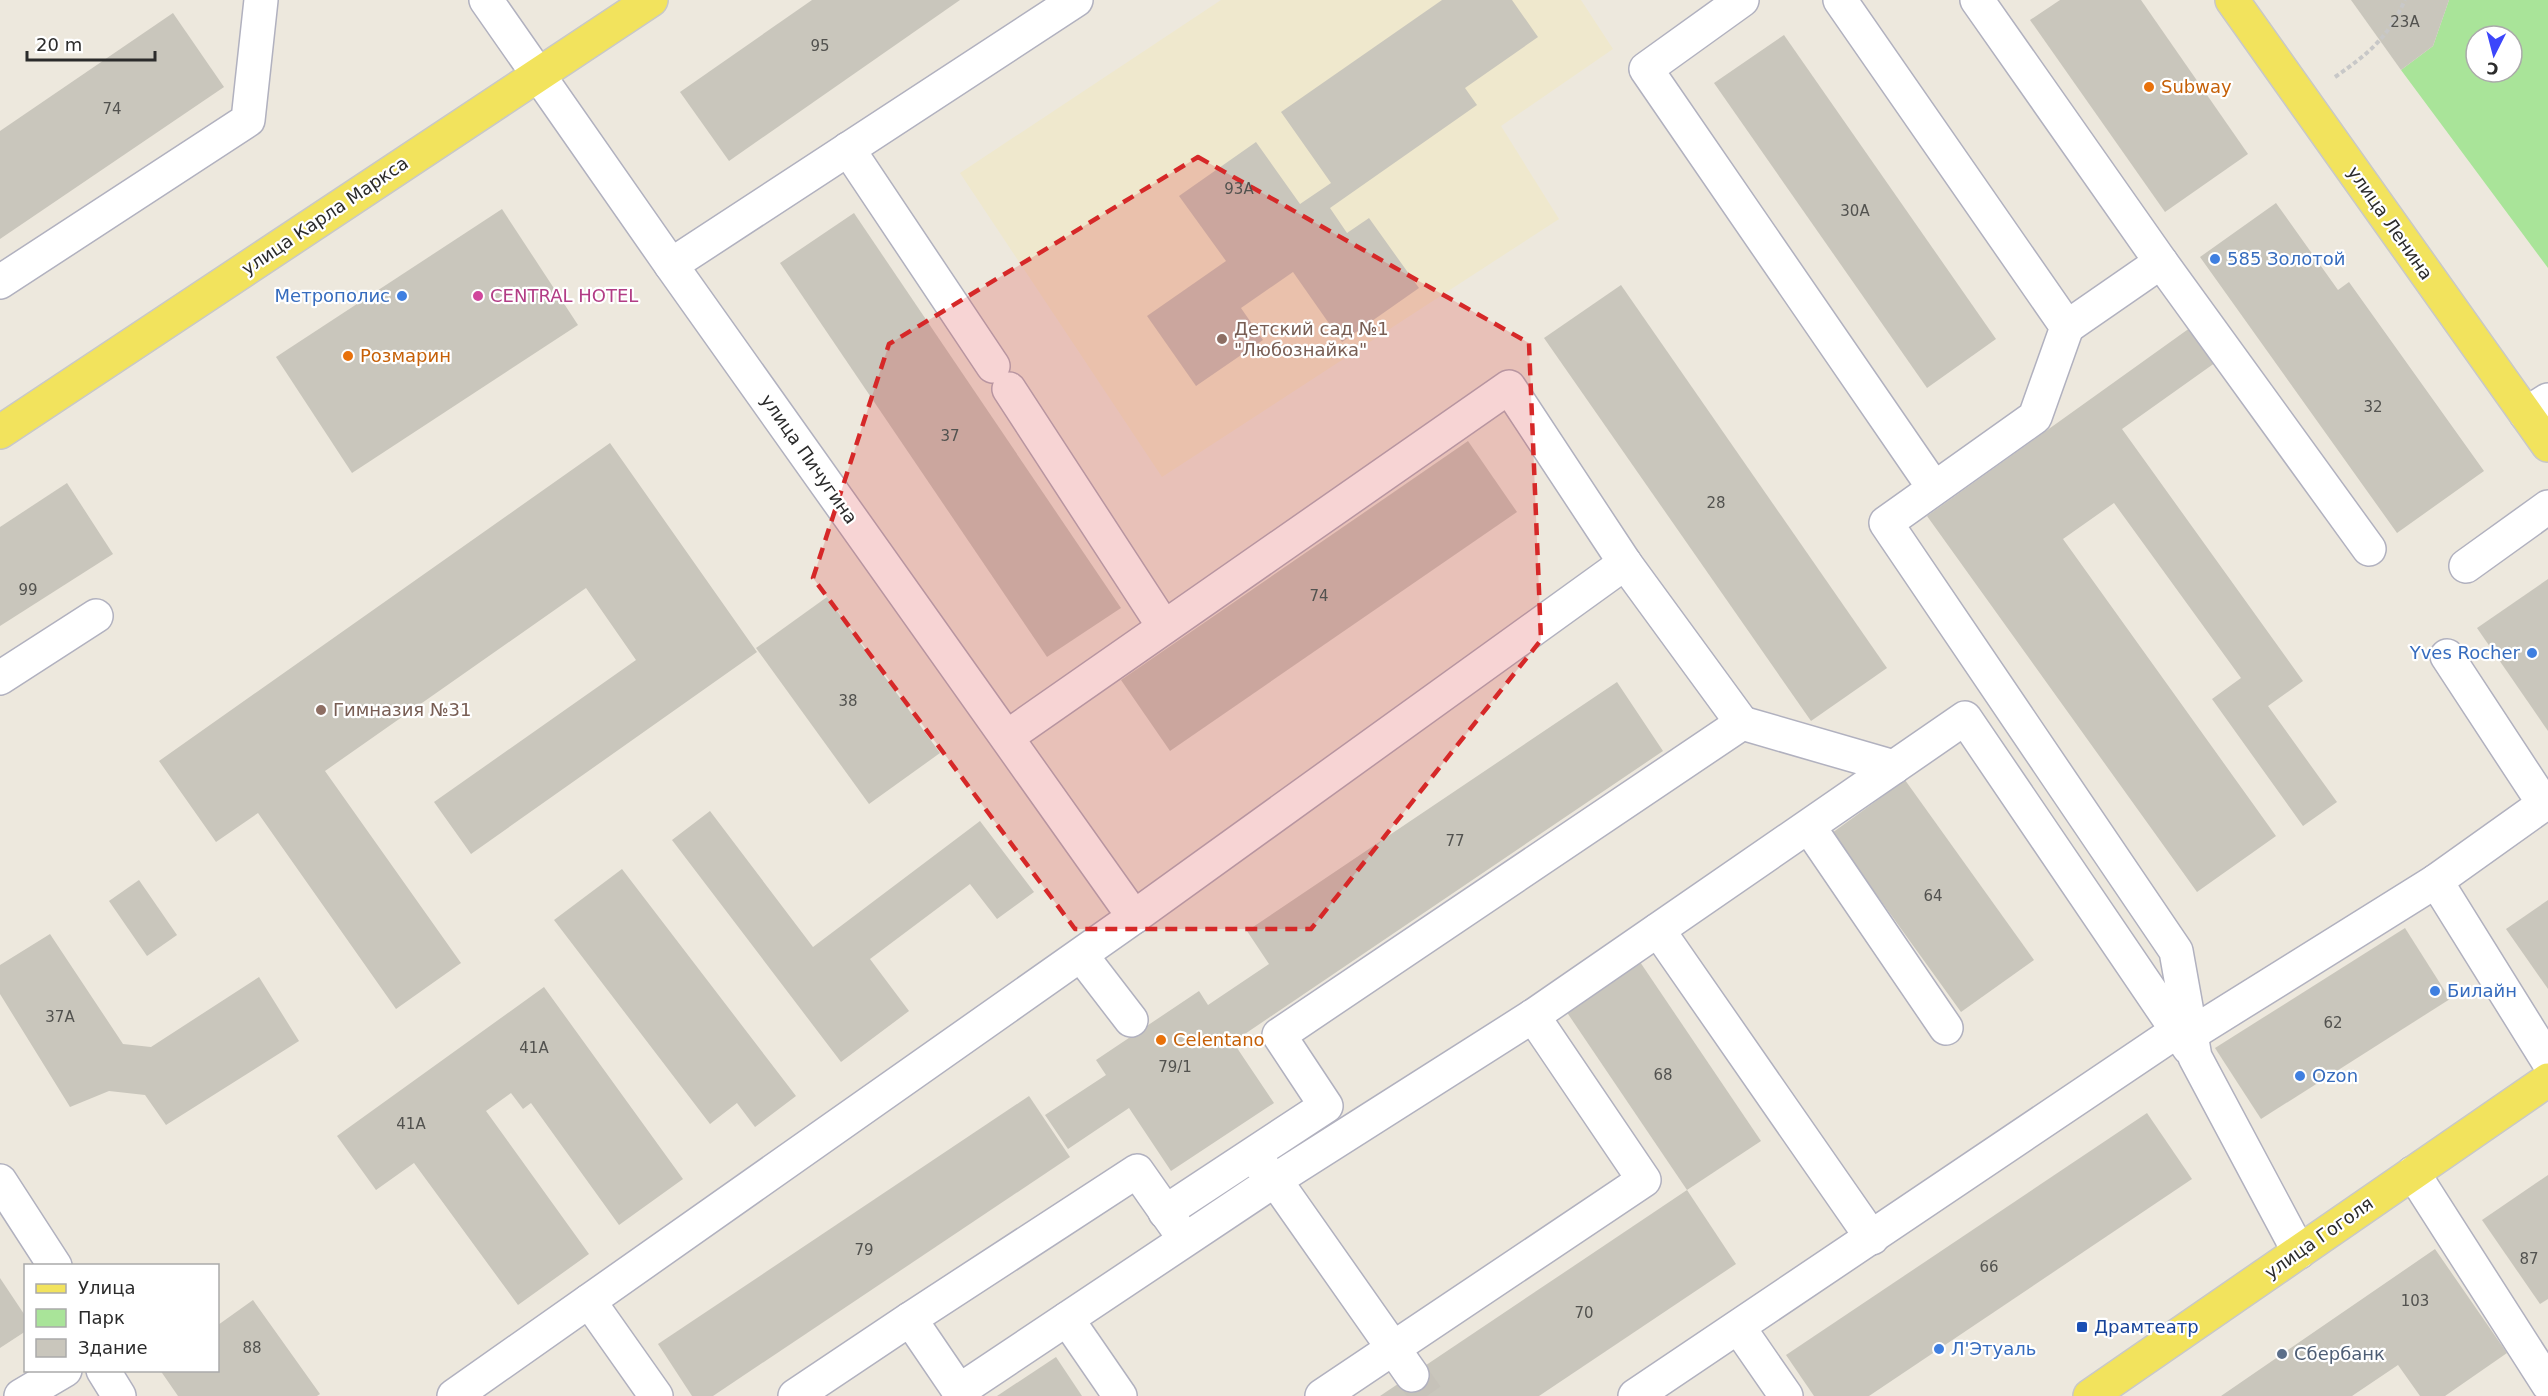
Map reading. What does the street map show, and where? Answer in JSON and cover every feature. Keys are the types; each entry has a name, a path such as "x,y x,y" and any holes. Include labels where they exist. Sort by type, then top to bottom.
{"main road":[{"name":"улица Карла Маркса","path":"0,432 651,0"},
{"name":"улица Ленина","path":"2232,0 2303,100 2537,407 2548,445"},
{"name":"улица Гоголя","path":"2090,1396 2548,1080"}],"street":[{"name":"улица Пичугина","path":"486,0 671,265 1134,917"},
{"path":"671,265 1076,0"},
{"path":"1742,0 1646,69 1934,488"},
{"path":"1840,0 2067,327"},
{"path":"1977,0 2161,262 2370,549"},
{"path":"0,282 248,120 263,1"},
{"path":"848,150 1001,377 1164,627"},
{"path":"2161,262 2067,327 2035,417 1886,523 2176,951 2188,1041"},
{"path":"1007,737 1509,387 1625,563 1742,723 1894,767"},
{"path":"2466,566 2548,507"},
{"path":"454,1396 1134,917 1625,563"},
{"path":"0,678 96,616"},
{"path":"1635,1396 1872,1238 2188,1041 2436,881 2544,804 2447,656"},
{"path":"910,1319 960,1393 1275,1180 1533,1016 1965,718 2188,1041 2299,1252"},
{"path":"1165,1212 1326,1106 1279,1035 1742,723"},
{"path":"1809,826 1946,1028"},
{"path":"2436,881 2548,1061"},
{"path":"1658,930 1872,1238"},
{"path":"1080,955 1131,1020"},
{"path":"1322,1396 1644,1180 1533,1016"},
{"path":"1252,1156 1275,1180 1412,1375"},
{"path":"795,1396 1137,1171 1185,1241"},
{"path":"2413,1173 2548,1384"},
{"path":"0,1181 54,1264"},
{"path":"589,1301 656,1396"},
{"path":"1067,1319 1120,1396"},
{"path":"1739,1328 1786,1396"},
{"path":"21,1396 62,1372"},
{"path":"104,1372 119,1396"}],"path":[{"path":"2303,100 2373,50 2399,14 2405,0"}],"highlighted area":[{"path":"1198,157 1529,343 1541,640 1311,929 1075,929 813,578 889,344"}],"shaded area":[{"name":"Детский cад №1 \"Любознайка\"","path":"1221,0 1581,0 1613,49 1501,126 1559,219 1162,477 960,173"}],"green space":[{"path":"2449,0 2548,0 2548,268 2401,70 2433,46"}],"building":[{"path":"812,0 960,0 729,161 680,92"},
{"path":"1442,0 1512,0 1538,37 1465,88 1477,105 1330,208 1347,233 1369,218 1419,288 1342,342 1293,272 1241,308 1263,340 1196,386 1147,316 1226,261 1179,196 1256,142 1300,204 1331,183 1281,112"},
{"path":"2060,0 2141,0 2248,154 2165,212 2030,20"},
{"path":"2351,0 2449,0 2433,46 2401,70"},
{"path":"173,13 224,87 0,239 0,131"},
{"path":"1784,35 1996,339 1927,388 1714,83"},
{"path":"2276,203 2338,290 2349,282 2484,471 2397,533 2200,257"},
{"path":"502,209 578,325 352,473 276,357"},
{"path":"854,213 1121,608 1047,657 780,263"},
{"path":"1621,285 1887,668 1811,721 1544,338"},
{"path":"2194,325 2219,360 2122,429 2303,681 2268,706 2337,802 2303,826 2212,699 2241,678 2114,503 2063,539 2276,836 2197,892 1927,516"},
{"path":"1468,441 1517,512 1170,751 1121,680"},
{"name":"Гимназия №31","path":"610,443 757,652 471,854 434,802 636,660 586,588 325,771 461,963 396,1009 258,813 216,842 159,761"},
{"path":"67,483 113,554 0,626 0,527"},
{"path":"2548,579 2548,731 2477,628"},
{"path":"827,597 940,753 869,804 756,648"},
{"path":"1617,682 1663,751 1233,1042 1274,1103 1171,1171 1129,1108 1068,1149 1045,1115 1106,1075 1096,1060 1199,991 1208,1005 1269,964 1247,931"},
{"path":"1905,780 2034,960 1961,1012 1832,833"},
{"path":"710,811 813,947 980,821 1034,892 997,919 970,884 870,959 909,1011 841,1062 672,840"},
{"path":"622,869 796,1096 755,1127 737,1103 710,1124 554,920"},
{"path":"139,880 177,935 147,956 109,901"},
{"path":"2548,900 2548,989 2506,929"},
{"path":"2405,928 2450,999 2261,1119 2215,1048"},
{"path":"50,934 123,1044 151,1047 259,977 299,1041 166,1125 145,1095 109,1091 70,1107 0,994 0,965"},
{"path":"1638,959 1761,1141 1687,1190 1564,1008"},
{"path":"544,987 683,1179 619,1225 531,1103 523,1109 511,1093 486,1111 589,1254 518,1305 414,1163 376,1190 337,1136"},
{"path":"1029,1096 1070,1157 713,1396 692,1396 658,1344"},
{"path":"2147,1113 2192,1179 1869,1396 1814,1396 1786,1355"},
{"path":"2548,1175 2548,1299 2540,1304 2482,1220"},
{"path":"1687,1190 1736,1264 1539,1396 1380,1396"},
{"path":"2435,1249 2507,1353 2445,1396 2420,1396 2398,1365 2352,1396 2221,1396"},
{"path":"0,1278 24,1314 24,1332 0,1348"},
{"path":"253,1300 320,1394 317,1396 178,1396 161,1372 219,1372 219,1324"},
{"path":"1056,1357 1082,1396 997,1396"}],"tunnel":[{"path":"1412,1375 1427,1396"}],"place":[{"name":"Subway","path":"2149,87"},
{"name":"585 Золотой","path":"2215,259"},
{"name":"Метрополис","path":"402,296"},
{"name":"СENTRAL HOTEL","path":"478,296"},
{"name":"Детский cад №1 \"Любознайка\"","path":"1222,339"},
{"name":"Розмарин","path":"348,356"},
{"name":"Yves Rocher","path":"2532,653"},
{"name":"Гимназия №31","path":"321,710"},
{"name":"Билайн","path":"2435,991"},
{"name":"Celentano","path":"1161,1040"},
{"name":"Ozon","path":"2300,1076"},
{"name":"Драмтеатр","path":"2082,1327"},
{"name":"Л'Этуаль","path":"1939,1349"},
{"name":"Сбербанк","path":"2282,1354"}]}
